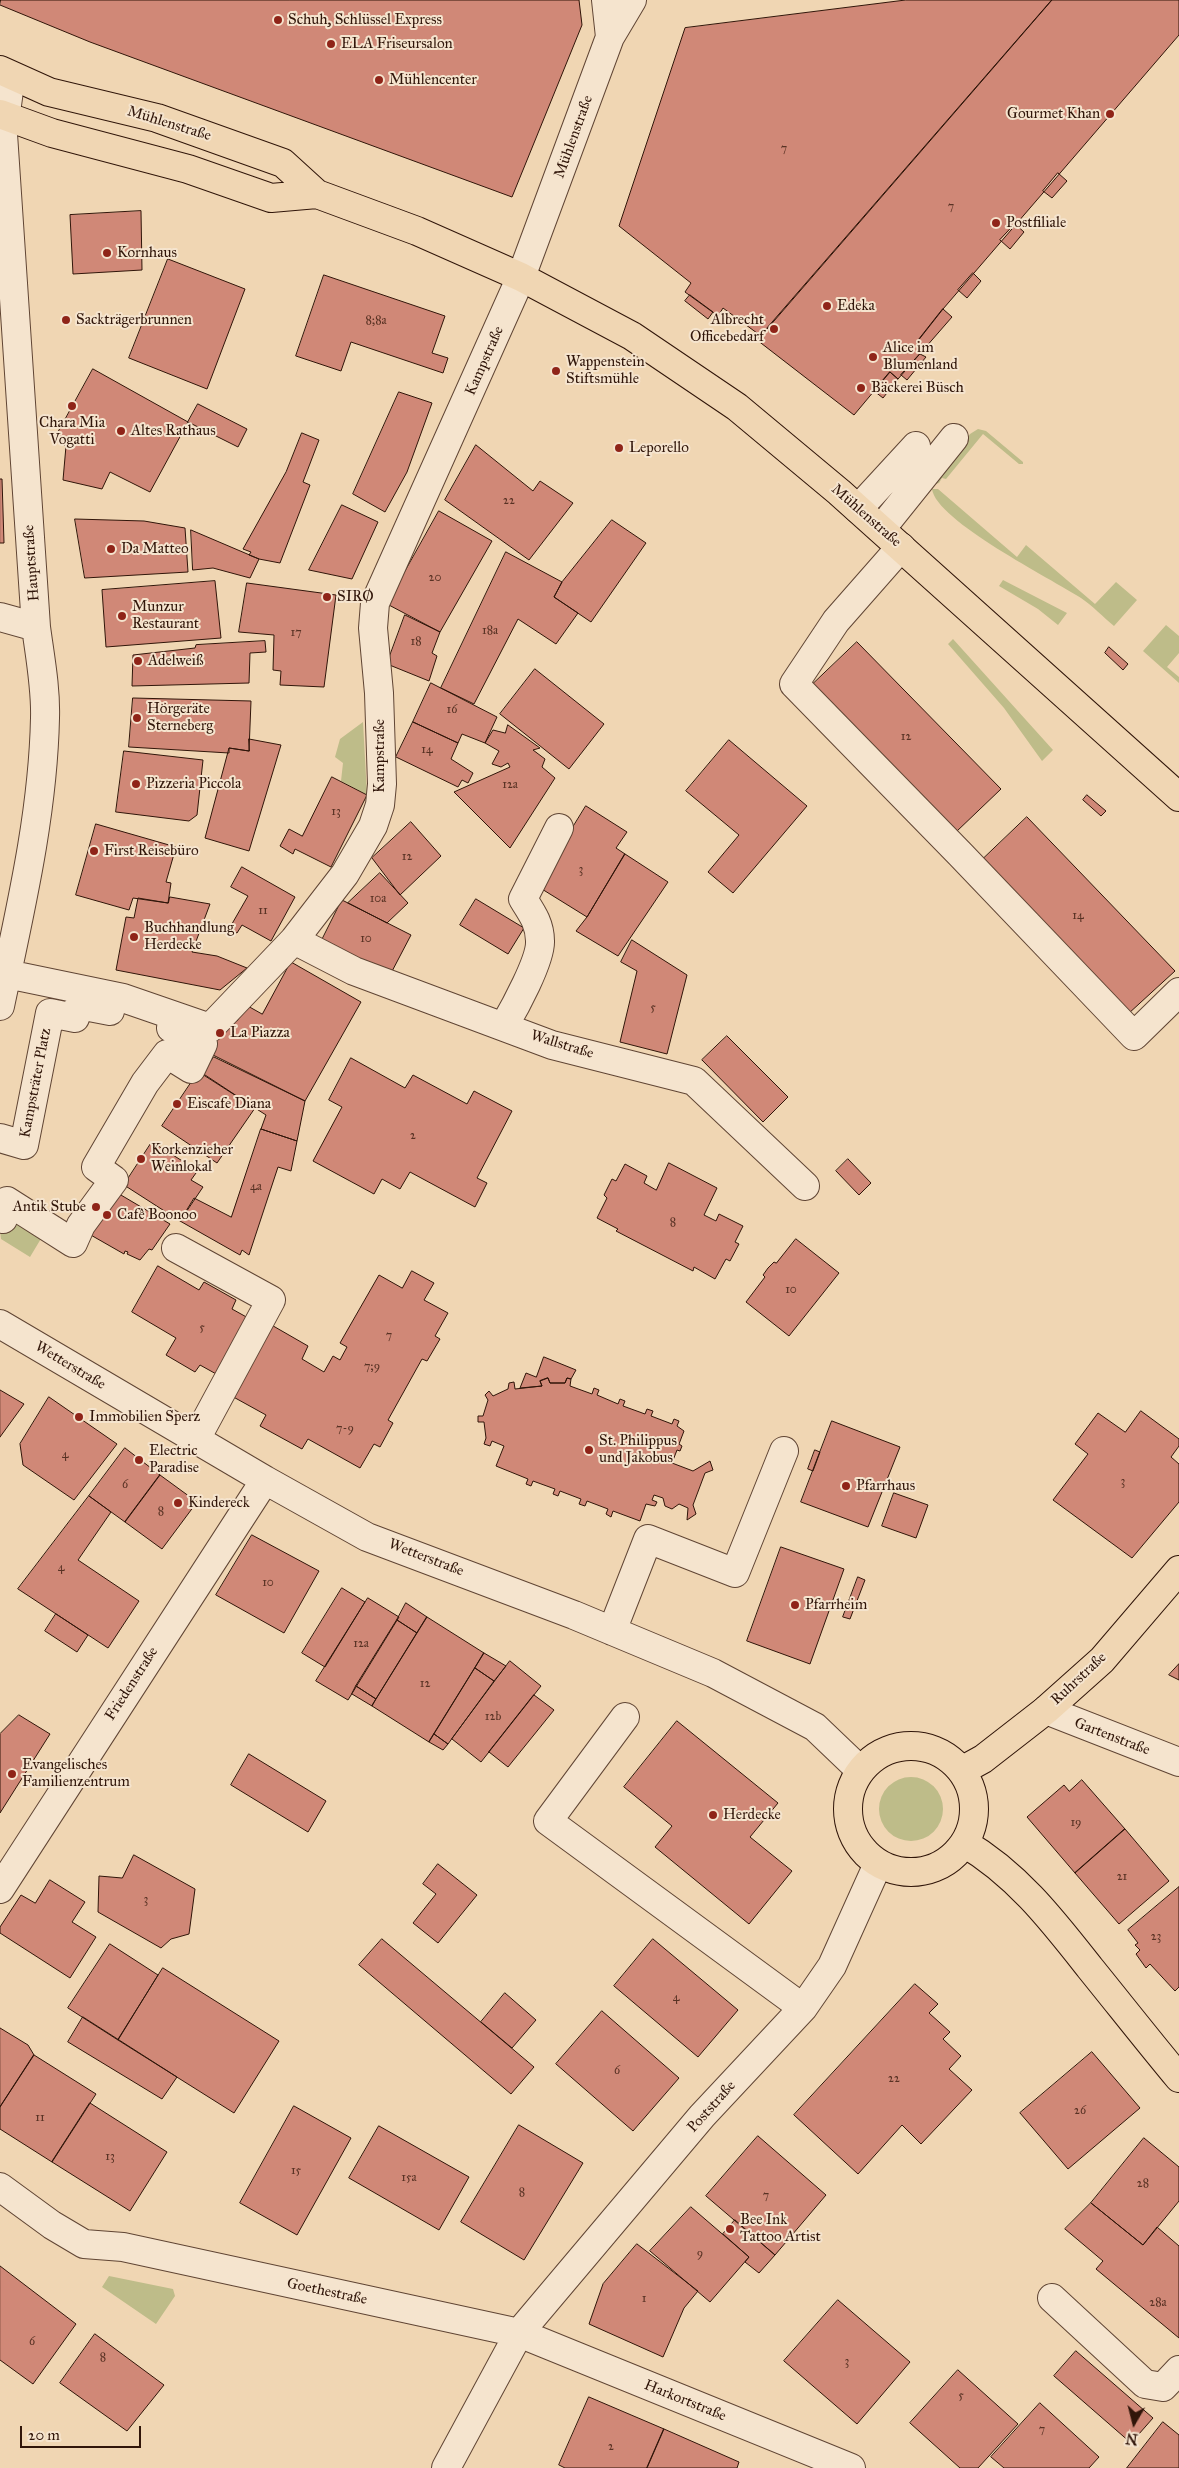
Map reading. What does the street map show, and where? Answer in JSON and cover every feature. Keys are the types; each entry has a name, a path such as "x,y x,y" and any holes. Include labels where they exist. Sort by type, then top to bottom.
{"main road":[{"name":"Mühlenstraße","path":"5,73 49,92 157,118 283,163 317,194 417,231 521,277 632,336 737,407 858,508 1179,797"},
{"name":"Mühlenstraße","path":"2,116 52,133 188,169 271,198 317,194"},
{"name":"Ruhrstraße","path":"962,1770 983,1760 1046,1710 1102,1660 1179,1570"},
{"path":"920,1746 940,1752 962,1770 972,1790 974,1813 964,1843 952,1857 931,1869 906,1872 878,1864 860,1847 850,1827 847,1811 850,1790 860,1770 871,1759 897,1747 920,1746"},
{"path":"964,1843 983,1854 1015,1880 1045,1912 1179,2078"}],"street":[{"path":"606,0 610,37"},
{"name":"Mühlenstraße","path":"521,277 610,37 632,0"},
{"name":"Hauptstraße","path":"0,1006 36,826 44,737 44,686 36,627 4,220 2,116 5,73"},
{"name":"Kampstraße","path":"7,974 123,998 210,1028 294,940 345,874 374,826 380,805 382,784 379,693 373,628 374,603 521,277"},
{"path":"881,529 954,438"},
{"path":"858,508 916,446"},
{"path":"901,547 836,621 794,684 1134,1036 1179,992"},
{"path":"0,617 36,627"},
{"path":"504,1026 524,992 541,943 536,920 522,899 559,828"},
{"name":"Wallstraße","path":"294,940 354,971 552,1044 694,1081 805,1186"},
{"name":"Kampsträter Platz","path":"0,1138 24,1145 50,1013 75,1018 79,1004 158,1022 203,1044 192,1069 167,1054 145,1083 96,1167 114,1180 81,1226 73,1243 7,1201 3,1219 0,1218"},
{"path":"176,1248 271,1300 196,1439"},
{"name":"Wetterstraße","path":"0,1324 264,1480 367,1537 612,1631 713,1673 815,1727 860,1770"},
{"path":"612,1631 648,1539 735,1573 784,1451"},
{"name":"Friedenstraße","path":"4,1872 264,1480"},
{"name":"Gartenstraße","path":"1046,1710 1179,1762"},
{"path":"625,1717 548,1821 803,2008"},
{"name":"Poststraße","path":"519,2333 702,2116 803,2008 832,1966 878,1864"},
{"name":"Goethestraße","path":"0,2187 52,2225 84,2244 123,2248 519,2333"},
{"path":"1052,2298 1146,2384 1163,2387 1179,2370"},
{"path":"446,2468 519,2333"},
{"name":"Harkortstraße","path":"519,2333 851,2468"}],"shaded area":[{"path":"978,429 986,431 1023,464 1019,464 983,434 946,479 942,478 939,483 932,485 970,434"},
{"path":"932,489 938,489 1017,557 1026,545 1095,604 1116,582 1137,600 1114,626 1081,598 973,533 938,502"},
{"path":"1003,580 1067,613 1058,625 1038,609 999,586"},
{"path":"1166,625 1179,636 1179,653 1167,667 1179,677 1179,683 1143,651"},
{"path":"953,639 1053,750 1042,761 1004,708 948,644"},
{"path":"363,722 367,795 341,781 343,763 335,757 340,739"},
{"path":"7,1201 48,1227 30,1257 1,1239 0,1230"},
{"path":"911,1777 929,1783 937,1791 943,1809 937,1827 929,1835 911,1841 893,1835 885,1827 879,1809 885,1791 893,1783"},
{"path":"109,2276 173,2289 175,2296 156,2324 102,2287"}],"building":[{"name":"Mühlencenter","path":"1,0 579,0 582,25 512,197 90,42 0,5"},
{"path":"906,0 1052,0 761,336 723,308 718,316 685,292 691,283 619,226 685,28"},
{"path":"1052,0 1179,0 1179,35 943,309 917,342 925,348 898,379 890,372 854,415 757,340"},
{"path":"1058,173 1067,181 1052,198 1043,191"},
{"name":"Kornhaus","path":"141,211 142,270 73,274 70,215"},
{"path":"1015,224 1024,232 1010,249 1000,240"},
{"path":"168,259 245,289 207,389 129,358"},
{"path":"973,273 981,281 967,298 958,290"},
{"path":"324,275 445,316 432,353 448,358 443,373 351,342 341,371 296,356"},
{"path":"690,295 713,312 708,319 685,301"},
{"path":"943,309 952,317 925,348 917,342"},
{"path":"920,354 926,357 907,380 901,375"},
{"name":"Altes Rathaus","path":"93,369 188,422 150,492 110,472 102,489 63,480 66,446 54,440"},
{"path":"890,372 898,379 883,398 874,391"},
{"path":"399,392 432,403 407,472 385,512 353,494"},
{"path":"198,404 247,429 238,447 188,422"},
{"path":"302,433 319,440 303,482 310,485 280,563 259,559 249,555 251,552 243,549 286,472"},
{"path":"476,445 533,491 540,481 573,503 529,560 445,500"},
{"path":"0,479 2,479 4,543 0,543"},
{"path":"342,505 378,522 352,579 309,570"},
{"path":"439,511 492,541 440,632 387,604"},
{"path":"75,519 144,521 185,528 188,572 85,578"},
{"path":"612,520 646,543 591,622 554,597 562,582"},
{"path":"191,530 259,559 250,578 213,568 193,570"},
{"path":"506,552 562,582 554,597 578,613 556,644 518,619 474,704 441,688"},
{"path":"215,581 221,638 106,647 102,590"},
{"path":"247,583 336,595 324,687 280,685 281,671 273,670 274,635 239,632"},
{"path":"405,615 440,632 432,653 437,656 429,681 387,664"},
{"path":"265,641 266,652 250,653 249,683 132,686 133,655 195,648 196,645"},
{"path":"857,642 1001,789 956,832 812,685"},
{"path":"1109,647 1128,664 1123,670 1105,653"},
{"path":"535,669 604,724 569,769 500,714"},
{"path":"431,683 497,717 485,743 462,734 458,743 413,722"},
{"path":"133,698 251,701 249,751 229,748 229,753 129,747"},
{"path":"413,722 458,743 451,759 473,773 468,783 462,780 458,787 396,757"},
{"path":"508,725 540,748 533,750 545,759 542,767 555,778 510,848 454,792 510,767 508,763 501,767 492,764 499,751 485,743 493,730 505,733"},
{"path":"249,739 281,745 249,851 205,838 229,748 249,751"},
{"path":"729,740 807,806 733,893 708,872 739,835 686,791"},
{"path":"124,751 203,760 197,815 189,821 116,812"},
{"path":"332,777 367,795 331,867 295,849 293,854 280,846 289,829 302,836"},
{"path":"1087,795 1106,811 1101,816 1083,800"},
{"path":"586,806 627,832 616,848 625,854 587,917 537,886"},
{"path":"1027,817 1175,971 1128,1014 981,861"},
{"path":"411,822 441,856 400,895 372,858"},
{"path":"96,824 176,847 166,882 171,883 168,903 133,898 129,910 76,895"},
{"path":"625,854 668,882 618,956 576,931 587,917"},
{"path":"242,867 295,897 271,941 242,925 237,933 229,929 248,896 231,887"},
{"path":"380,873 408,903 387,923 348,903"},
{"path":"170,897 210,904 192,952 217,956 247,968 220,990 116,970 126,917 134,918 138,898 168,903"},
{"path":"476,899 524,928 508,954 460,925"},
{"path":"342,900 411,935 389,977 321,942"},
{"path":"632,940 687,975 667,1054 620,1042 637,971 621,962"},
{"path":"291,962 361,1002 305,1101 209,1053 229,1017 237,1021 246,1005 262,1014"},
{"path":"727,1036 788,1097 763,1122 702,1060"},
{"path":"214,1057 305,1101 297,1141 261,1129 266,1115 202,1074"},
{"path":"351,1058 405,1088 413,1075 467,1104 474,1091 512,1111 477,1178 487,1183 475,1207 410,1172 400,1189 382,1179 374,1194 313,1161 342,1107 329,1100"},
{"path":"199,1071 255,1108 217,1163 162,1126"},
{"path":"261,1129 297,1141 291,1171 278,1167 249,1255 242,1250 240,1255 180,1221 194,1198 231,1217"},
{"path":"152,1142 192,1167 191,1169 196,1173 191,1180 203,1187 180,1221 124,1185"},
{"path":"848,1159 871,1183 859,1195 836,1171"},
{"path":"669,1163 717,1188 704,1215 716,1221 719,1214 743,1226 735,1242 739,1244 730,1261 726,1259 715,1279 694,1267 693,1271 616,1231 618,1229 597,1218 607,1198 604,1195 612,1179 616,1181 625,1164 647,1176 644,1183 656,1190"},
{"path":"109,1188 170,1224 152,1250 149,1249 140,1260 127,1254 128,1252 125,1251 124,1254 82,1230"},
{"path":"796,1239 839,1273 789,1336 746,1302 765,1277 763,1275 768,1268 774,1262 776,1263"},
{"path":"158,1266 199,1290 204,1282 236,1300 232,1309 250,1319 218,1375 200,1365 195,1372 166,1355 176,1338 132,1312"},
{"path":"412,1271 434,1283 424,1300 448,1313 435,1336 440,1339 427,1361 422,1359 388,1420 393,1423 380,1447 374,1444 360,1468 308,1439 302,1449 260,1426 266,1415 228,1394 268,1323 308,1346 302,1359 324,1372 333,1356 340,1360 347,1347 340,1343 379,1275 402,1288"},
{"path":"544,1357 576,1370 571,1379 567,1378 565,1383 550,1383 548,1378 540,1381 542,1386 520,1388 526,1373 536,1377"},
{"name":"St. Philippus und Jakobus","path":"548,1378 550,1383 565,1383 567,1378 571,1379 570,1386 592,1394 594,1388 599,1390 597,1395 618,1404 620,1399 625,1401 623,1406 645,1414 647,1409 653,1411 651,1416 672,1424 674,1419 679,1421 677,1426 684,1431 679,1444 682,1446 680,1451 677,1450 672,1463 693,1471 710,1461 713,1470 705,1473 693,1505 696,1514 687,1520 688,1508 679,1504 672,1509 665,1506 663,1498 654,1495 652,1500 657,1502 655,1506 646,1504 640,1521 613,1511 611,1517 606,1514 608,1509 587,1501 585,1506 579,1504 581,1499 560,1491 558,1496 553,1494 555,1489 533,1481 531,1486 526,1484 528,1479 496,1466 504,1446 492,1441 490,1446 484,1444 486,1438 484,1422 478,1422 478,1416 483,1416 488,1400 485,1395 489,1391 493,1396 508,1389 509,1383 514,1382 515,1389 542,1386 540,1381"},
{"path":"0,1390 24,1404 0,1437"},
{"path":"49,1397 117,1444 74,1500 23,1465 20,1444"},
{"path":"1141,1411 1179,1439 1179,1446 1171,1457 1179,1464 1179,1502 1132,1558 1053,1500 1088,1454 1075,1444 1098,1413 1125,1432"},
{"name":"Pfarrhaus","path":"832,1421 900,1447 868,1527 801,1502"},
{"path":"125,1448 160,1475 125,1522 89,1496"},
{"path":"815,1450 820,1452 813,1471 808,1469"},
{"path":"160,1475 197,1502 162,1549 125,1522"},
{"path":"894,1493 928,1505 916,1538 882,1526"},
{"path":"89,1496 111,1512 78,1560 139,1601 108,1648 18,1589"},
{"path":"252,1535 319,1571 284,1633 216,1595"},
{"name":"Pfarrheim","path":"781,1547 844,1569 810,1664 747,1641"},
{"path":"858,1577 865,1580 850,1619 843,1617"},
{"path":"342,1588 365,1602 325,1667 302,1653"},
{"path":"368,1598 399,1617 348,1700 316,1681"},
{"path":"406,1603 427,1617 417,1633 397,1620"},
{"path":"56,1614 88,1635 77,1652 45,1631"},
{"path":"427,1617 484,1653 429,1742 372,1706"},
{"path":"397,1620 417,1633 376,1699 356,1686"},
{"path":"484,1653 506,1666 494,1681 475,1668"},
{"path":"510,1661 541,1686 481,1762 452,1739"},
{"path":"1179,1664 1179,1680 1169,1675"},
{"path":"475,1668 494,1681 448,1744 434,1734"},
{"path":"356,1686 376,1699 372,1706 352,1694"},
{"path":"534,1695 554,1710 508,1767 489,1752"},
{"name":"Evangelisches Familienzentrum","path":"19,1715 50,1734 0,1813 0,1734"},
{"name":"Herdecke","path":"677,1721 778,1803 750,1837 792,1871 749,1924 655,1847 672,1826 624,1787"},
{"path":"434,1734 448,1744 443,1750 429,1742"},
{"path":"249,1754 326,1801 308,1832 231,1785"},
{"path":"1082,1780 1125,1829 1075,1873 1027,1817 1064,1785 1069,1791"},
{"path":"1125,1829 1169,1881 1119,1924 1075,1873"},
{"path":"134,1855 195,1889 189,1934 171,1939 161,1948 98,1912 99,1876 122,1878"},
{"path":"438,1864 477,1895 438,1943 413,1923 436,1894 423,1884"},
{"path":"50,1880 85,1902 72,1922 96,1937 70,1978 0,1933 0,1927 21,1895 35,1903"},
{"path":"1179,1887 1179,1987 1175,1991 1150,1964 1146,1968 1136,1954 1140,1950 1135,1945 1138,1943 1128,1930"},
{"path":"382,1939 534,2067 511,2094 359,1965"},
{"path":"653,1939 738,2010 698,2057 614,1986"},
{"path":"110,1944 158,1975 118,2040 68,2008"},
{"path":"163,1968 279,2041 234,2113 118,2040"},
{"path":"915,1984 938,2004 929,2013 950,2032 943,2039 961,2056 949,2069 972,2090 921,2144 902,2125 858,2174 794,2115"},
{"path":"505,1993 536,2020 512,2048 481,2022"},
{"path":"602,2011 679,2078 633,2131 556,2064"},
{"path":"83,2017 177,2077 162,2099 68,2042"},
{"path":"0,2028 28,2045 34,2055 0,2107"},
{"path":"1092,2052 1140,2108 1068,2169 1020,2113"},
{"path":"34,2055 96,2094 52,2162 0,2129 0,2107"},
{"path":"90,2103 167,2152 130,2211 52,2162"},
{"path":"294,2106 351,2138 297,2235 240,2203"},
{"path":"519,2125 583,2163 524,2260 461,2222"},
{"path":"379,2126 469,2177 439,2230 349,2178"},
{"path":"758,2136 826,2195 775,2255 706,2196"},
{"path":"1144,2138 1179,2167 1179,2201 1143,2245 1091,2203"},
{"path":"1091,2203 1143,2245 1157,2227 1179,2246 1179,2338 1096,2269 1103,2261 1065,2229"},
{"path":"691,2207 749,2257 710,2302 650,2251"},
{"path":"735,2220 775,2255 759,2273 745,2262 749,2257 723,2234"},
{"path":"637,2244 698,2291 684,2308 663,2357 589,2324 603,2284"},
{"path":"0,2266 76,2324 33,2384 0,2360"},
{"path":"838,2300 910,2362 857,2424 784,2361"},
{"path":"95,2334 164,2385 127,2431 60,2383"},
{"path":"1076,2351 1153,2418 1131,2443 1054,2376"},
{"path":"958,2370 1018,2424 978,2468 960,2468 910,2423"},
{"path":"589,2397 664,2429 647,2468 565,2468 559,2465"},
{"path":"1040,2403 1099,2457 1089,2468 1004,2468 991,2457"},
{"path":"1163,2422 1179,2435 1179,2468 1127,2468"},
{"path":"664,2429 739,2462 737,2468 647,2468"}],"place":[{"name":"Schuh, Schlüssel Express","path":"278,20"},
{"name":"ELA Friseursalon","path":"331,44"},
{"name":"Mühlencenter","path":"379,80"},
{"name":"Gourmet Khan","path":"1110,114"},
{"name":"Postfiliale","path":"996,223"},
{"name":"Kornhaus","path":"107,253"},
{"name":"Edeka","path":"827,306"},
{"name":"Sackträgerbrunnen","path":"66,320"},
{"name":"Albrecht Officebedarf","path":"774,329"},
{"name":"Alice im Blumenland","path":"873,357"},
{"name":"Wappenstein Stiftsmühle","path":"556,371"},
{"name":"Bäckerei Büsch","path":"861,388"},
{"name":"Chara Mia Vogatti","path":"72,406"},
{"name":"Altes Rathaus","path":"121,431"},
{"name":"Leporello","path":"619,448"},
{"name":"Da Matteo","path":"111,549"},
{"name":"SIRØ","path":"327,597"},
{"name":"Munzur Restaurant","path":"122,616"},
{"name":"Adelweiß","path":"138,661"},
{"name":"Hörgeräte Sterneberg","path":"137,718"},
{"name":"Pizzeria Piccola","path":"136,784"},
{"name":"First Reisebüro","path":"94,851"},
{"name":"Buchhandlung Herdecke","path":"134,937"},
{"name":"La Piazza","path":"220,1033"},
{"name":"Eiscafe Diana","path":"177,1104"},
{"name":"Korkenzieher Weinlokal","path":"141,1159"},
{"name":"Antik Stube","path":"96,1207"},
{"name":"Cafê Boonoo","path":"107,1215"},
{"name":"Immobilien Sperz","path":"79,1417"},
{"name":"St. Philippus und Jakobus","path":"589,1450"},
{"name":"Electric Paradise","path":"139,1460"},
{"name":"Pfarrhaus","path":"846,1486"},
{"name":"Kindereck","path":"178,1503"},
{"name":"Pfarrheim","path":"795,1605"},
{"name":"Evangelisches Familienzentrum","path":"12,1774"},
{"name":"Herdecke","path":"713,1815"},
{"name":"Bee Ink Tattoo Artist","path":"730,2229"}]}
